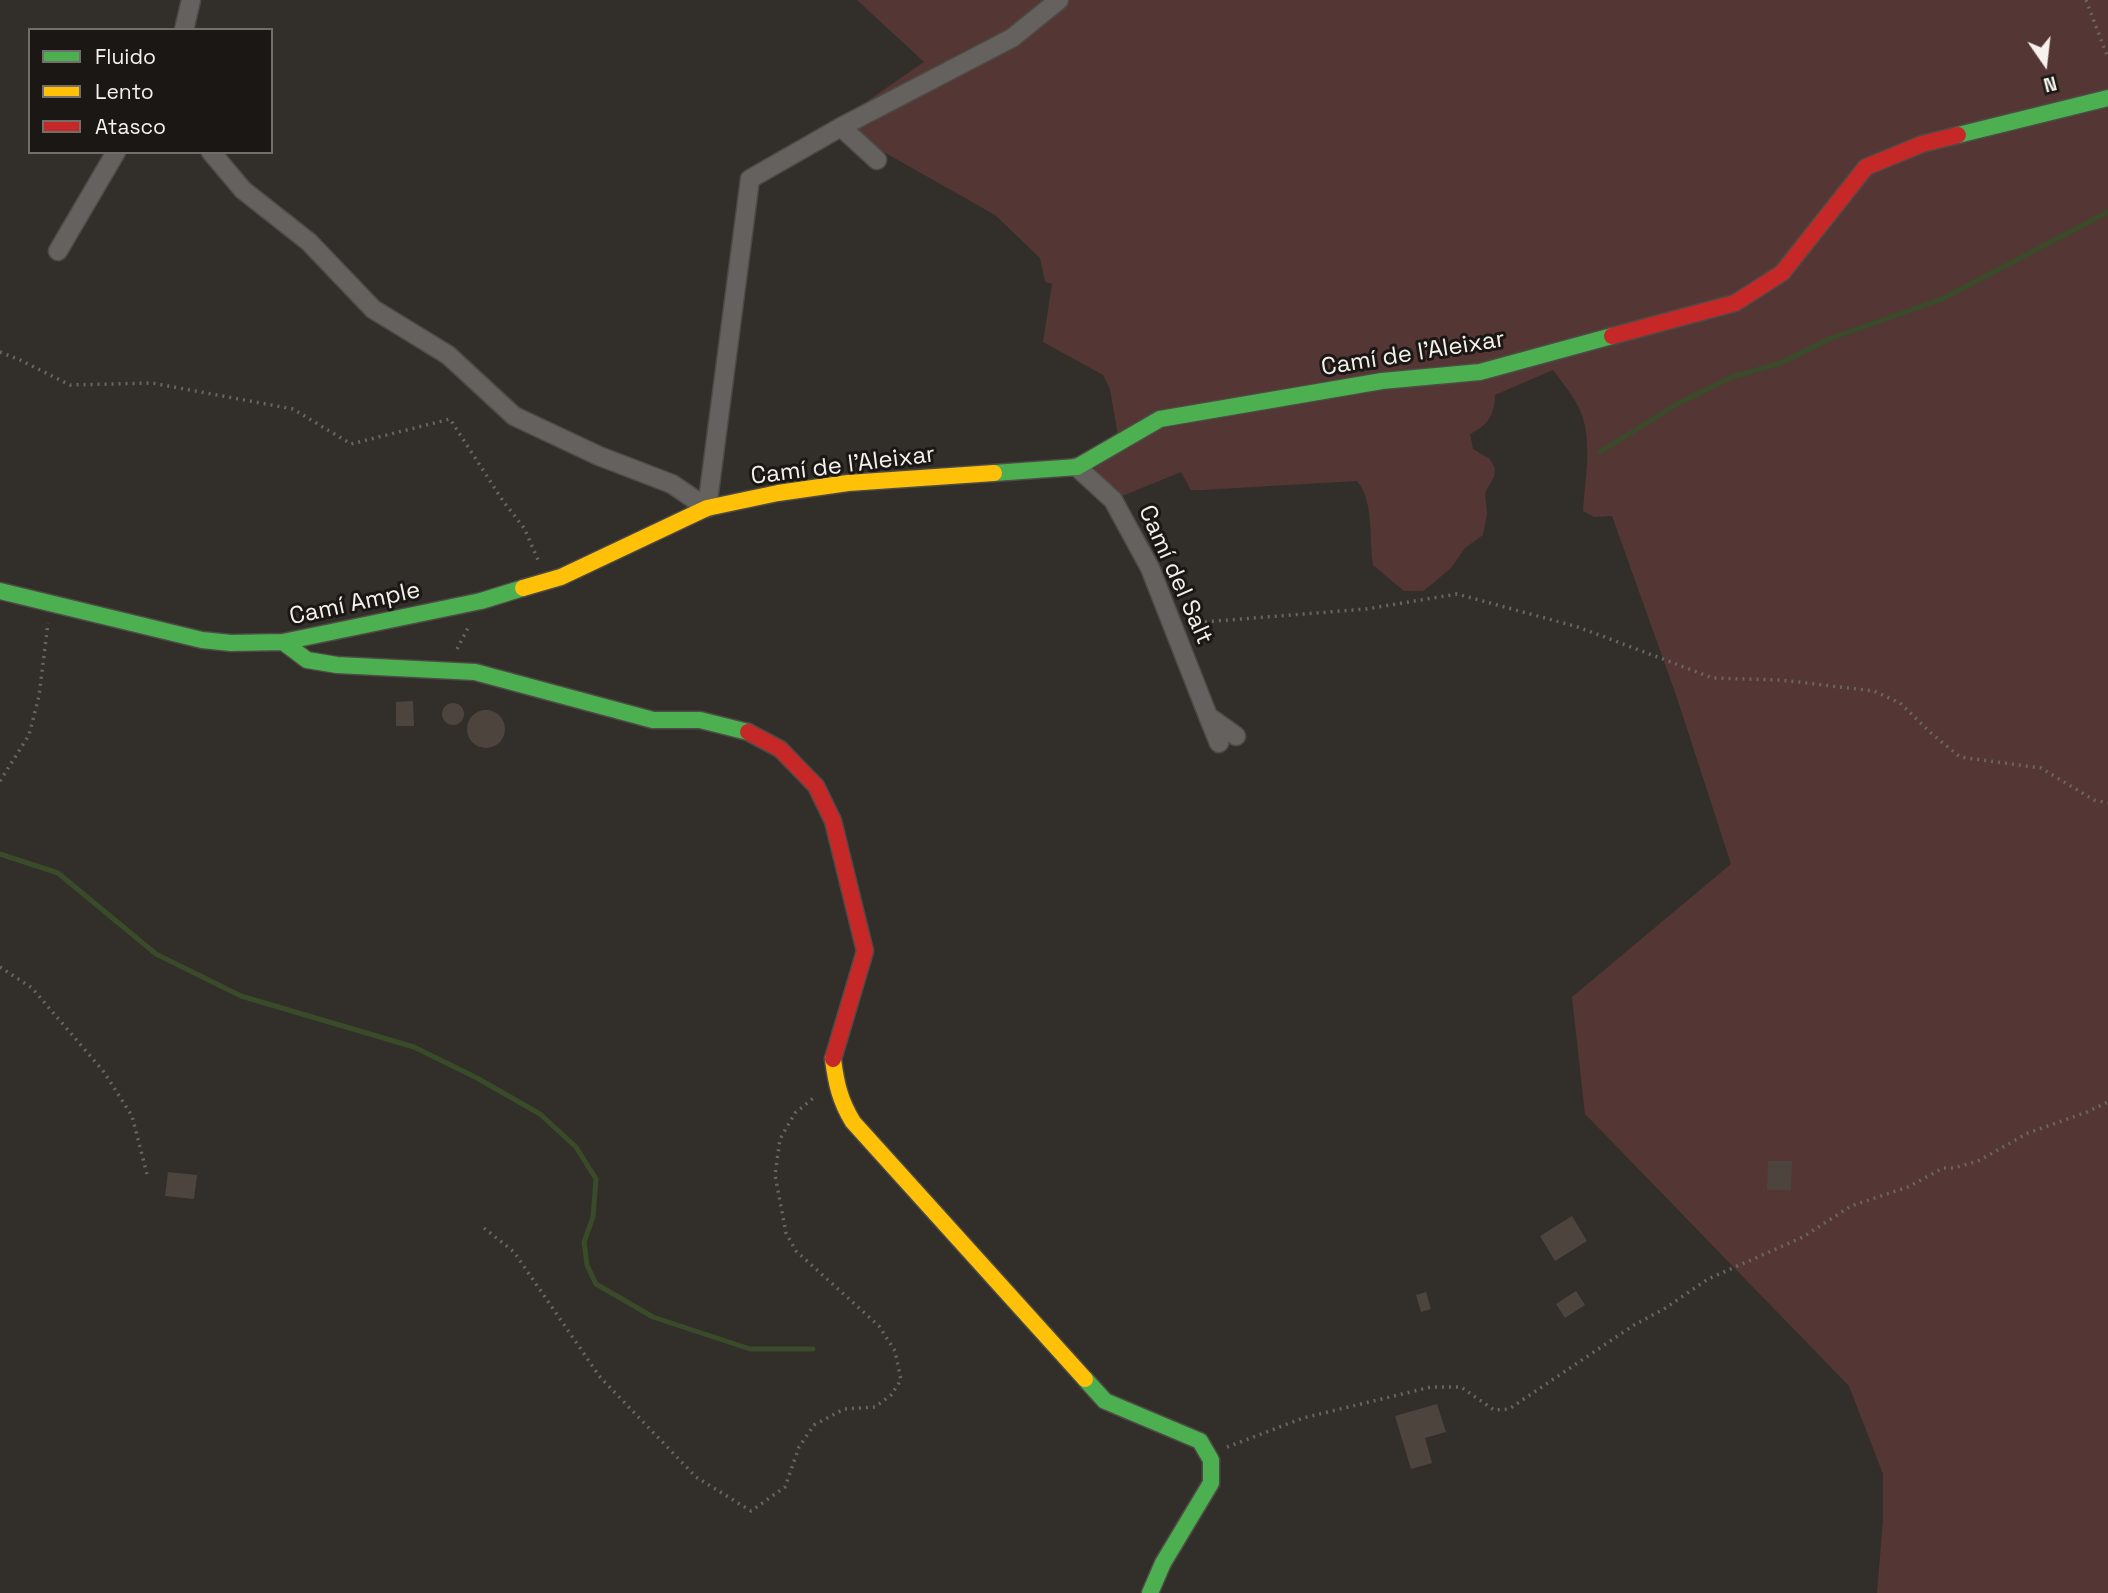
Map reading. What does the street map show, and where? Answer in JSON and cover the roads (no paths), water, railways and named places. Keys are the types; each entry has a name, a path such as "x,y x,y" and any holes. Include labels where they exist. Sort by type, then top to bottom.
{"street":[{"path":"184,28 191,0"},
{"path":"213,154 243,190 309,242 373,309 448,355 514,416 599,456 672,484 707,508 750,179 841,127 1012,38 1059,0"},
{"name":"Camí de l'Aleixar","path":"707,508 778,493 848,484 1077,467 1160,419 1382,380 1480,372 1735,303 1782,273 1866,167 1922,144 2108,98"},
{"path":"841,127 877,160"},
{"path":"58,251 115,154"},
{"name":"Camí del Salt","path":"1077,467 1113,500 1150,568 1219,743"},
{"name":"Camí Ample","path":"0,591 202,640 231,643 283,642 481,601 561,577 707,508"},
{"path":"283,642 307,660 337,665 475,672 653,720 700,720 741,729 780,749 816,786 833,821 865,951 833,1057 842,1104 853,1122 1105,1401 1200,1441 1210,1454 1214,1470 1211,1483 1163,1563 1150,1593"},
{"path":"1208,716 1236,736"}],"waterway":[{"path":"1600,452 1677,404 1732,377 1781,363 1829,339 1942,299 2108,212"},
{"path":"0,854 58,873 156,954 241,996 414,1047 477,1078 540,1114 576,1147 596,1179 593,1217 584,1242 587,1265 596,1284 653,1317 750,1349 813,1349"}]}
